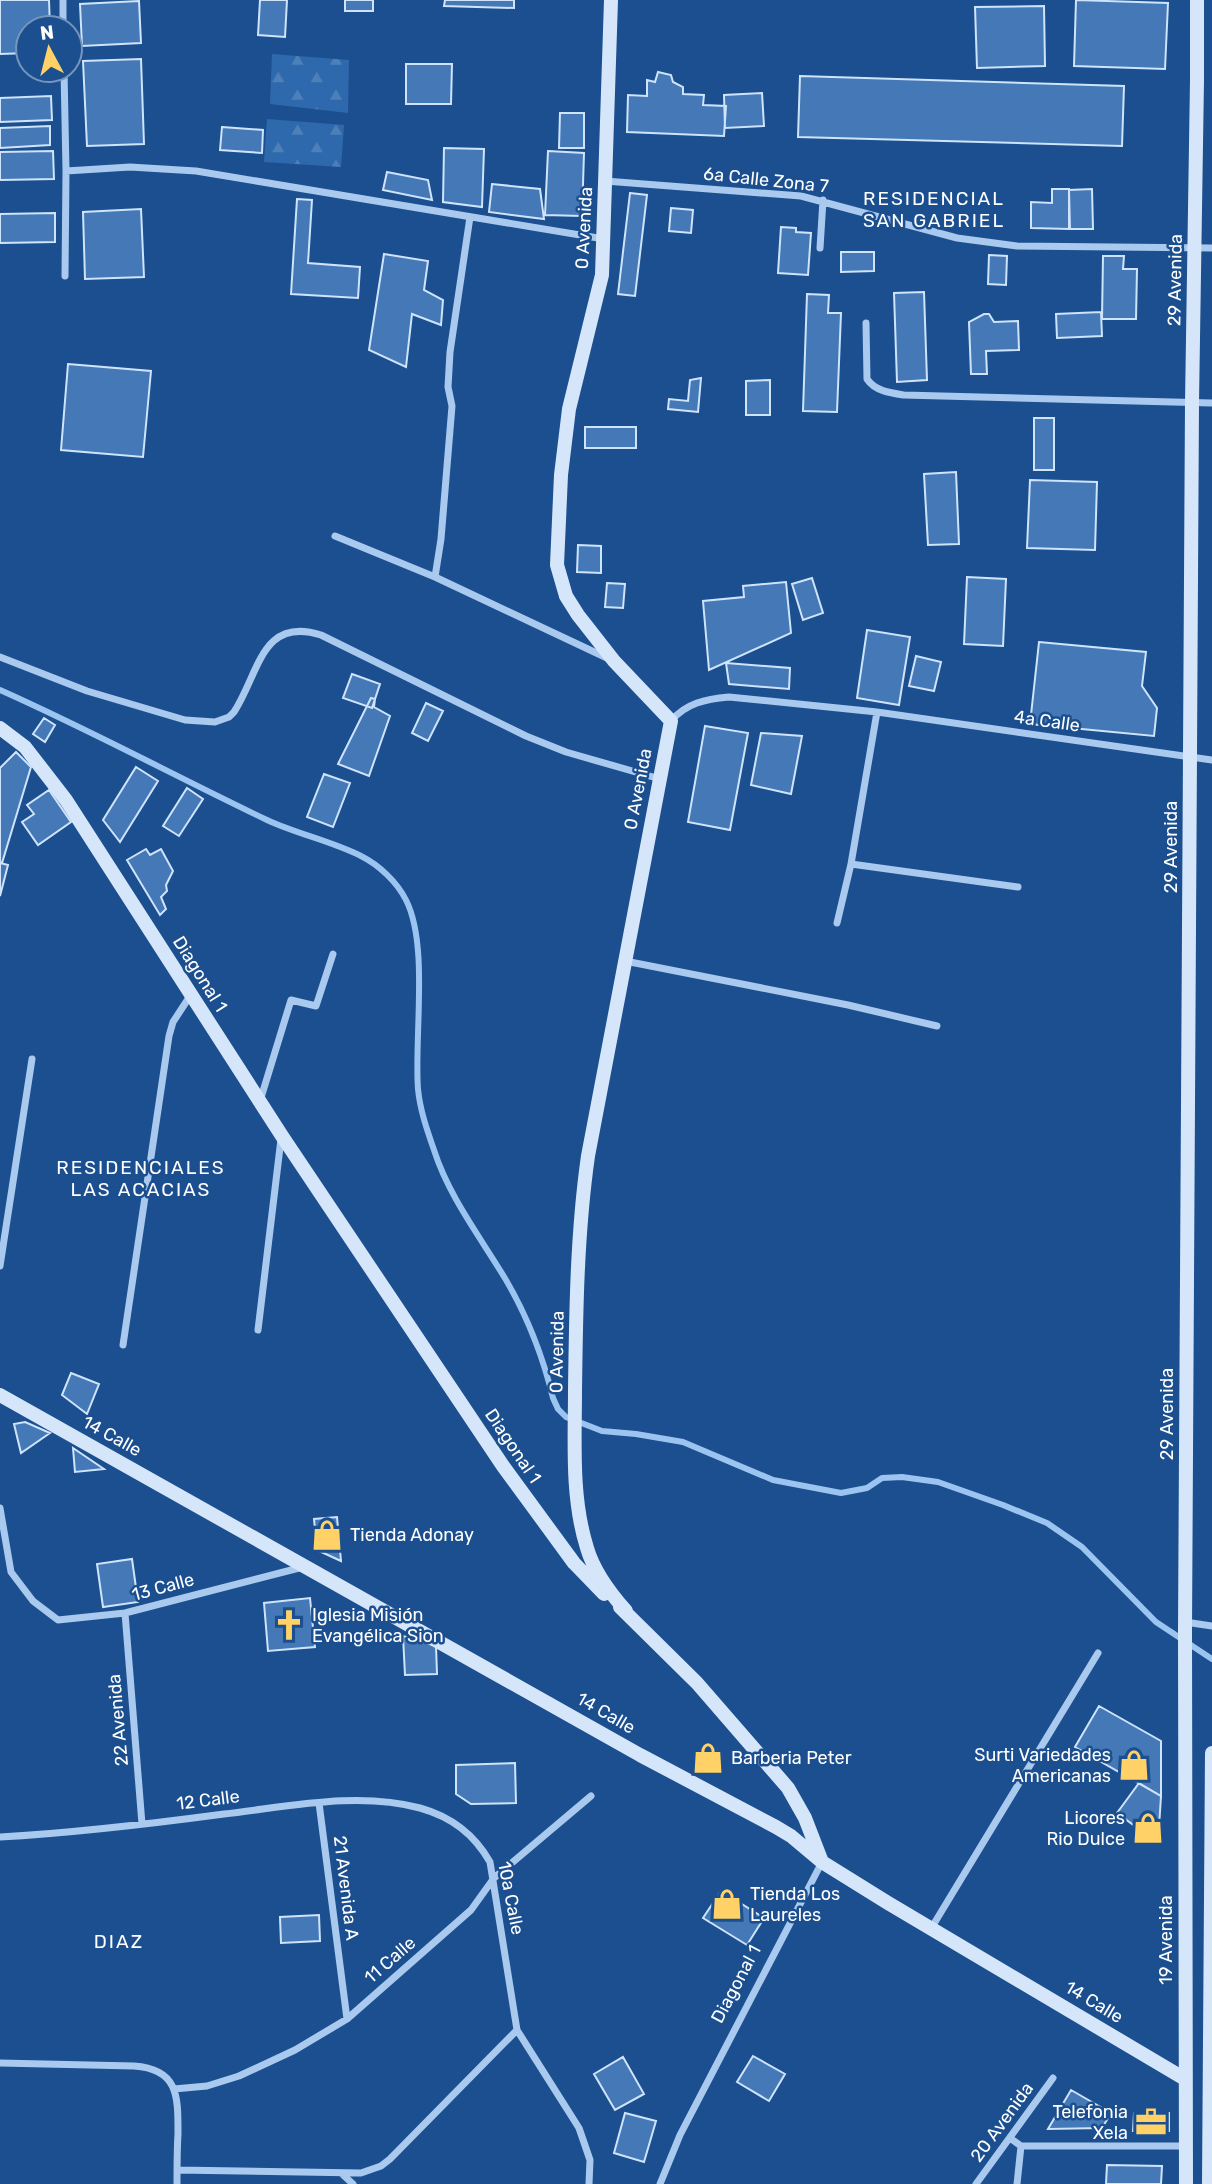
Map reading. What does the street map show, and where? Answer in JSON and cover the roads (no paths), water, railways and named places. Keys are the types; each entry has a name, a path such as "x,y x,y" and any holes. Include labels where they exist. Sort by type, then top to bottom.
{"street":[{"name":"0 Avenida","path":"611,0 602,275 569,409 561,475 557,565 566,596 578,615 614,661 671,721 583,1188 576,1349 575,1466 580,1516 587,1550 610,1593 625,1611"},
{"name":"29 Avenida","path":"1185,1695 1196,0"},
{"path":"64,84 65,276"},
{"path":"66,171 162,167 196,171 604,239"},
{"name":"6a Calle Zona 7","path":"605,181 801,196 957,238 1017,246 1212,248"},
{"path":"820,248 823,200"},
{"path":"435,577 441,539 452,406 448,387 450,352 470,217"},
{"path":"866,323 867,379 872,386 886,392 904,395 1212,403"},
{"path":"335,536 435,577 614,661"},
{"path":"0,657 99,695 185,720 215,722 223,721 234,712 270,643 286,632 310,631 526,736 566,752 660,779"},
{"name":"4a Calle","path":"671,721 678,712 693,704 729,697 877,712 1212,760"},
{"path":"837,923 851,864 877,712"},
{"name":"Diagonal 1","path":"0,728 31,754 66,800 115,873 190,996 524,1497 574,1563 697,1683 783,1782 804,1818 822,1862 680,2135 660,2184"},
{"path":"851,864 1018,887"},
{"path":"260,1102 291,1000 316,1006 333,954"},
{"path":"625,961 848,1005 937,1026"},
{"path":"122,1345 169,1035 177,1014 190,996"},
{"path":"0,1266 32,1059"},
{"path":"258,1330 282,1136"},
{"name":"14 Calle","path":"0,1395 640,1755 791,1836 822,1862 1185,2079"},
{"name":"13 Calle","path":"0,1508 10,1572 33,1601 58,1620 125,1613 305,1567"},
{"name":"22 Avenida","path":"125,1613 142,1824"},
{"path":"1185,1626 1212,1626"},
{"path":"932,1927 1098,1653"},
{"name":"19 Avenida","path":"1185,1695 1186,2184"},
{"path":"1209,2184 1212,1753"},
{"name":"11 Calle","path":"174,2089 208,2086 239,2076 295,2050 347,2019 471,1910 494,1878 591,1796"},
{"name":"12 Calle","path":"0,1837 142,1824 318,1803 370,1802 419,1808"},
{"name":"21 Avenida A","path":"318,1803 347,2019"},
{"name":"10a Calle","path":"419,1808 438,1814 469,1832 490,1862 517,2030 579,2128 590,2160 589,2184"},
{"path":"177,2171 340,2173 371,2170 390,2159 517,2030"},
{"path":"0,2063 154,2069 169,2081 178,2106 177,2184"},
{"name":"20 Avenida","path":"976,2184 1053,2078"},
{"path":"1010,2138 1021,2146 1186,2146"},
{"path":"1017,2184 1021,2146"},
{"path":"340,2173 353,2184"}],"waterway":[{"path":"0,690 267,820 361,856 381,869 398,887 413,919 417,941 418,1089 426,1127 448,1184 521,1308 539,1352 553,1398 566,1417 602,1431 683,1442 773,1480 841,1493 867,1488 882,1478 902,1477 938,1482 1003,1505 1047,1523 1082,1547 1156,1622 1212,1659"}],"place":[{"name":"Tienda Adonay","path":"327,1535"},
{"name":"Iglesia Misión Evangélica Sion","path":"289,1625"},
{"name":"Barberia Peter","path":"708,1758"},
{"name":"Surti Variedades Americanas","path":"1134,1765"},
{"name":"Licores Rio Dulce","path":"1148,1828"},
{"name":"Tienda Los Laureles","path":"727,1904"},
{"name":"Telefonia Xela","path":"1151,2122"}],"district":[{"name":"RESIDENCIAL SAN GABRIEL","path":"934,209"},
{"name":"RESIDENCIALES LAS ACACIAS","path":"141,1178"},
{"name":"DIAZ","path":"119,1941"}]}
